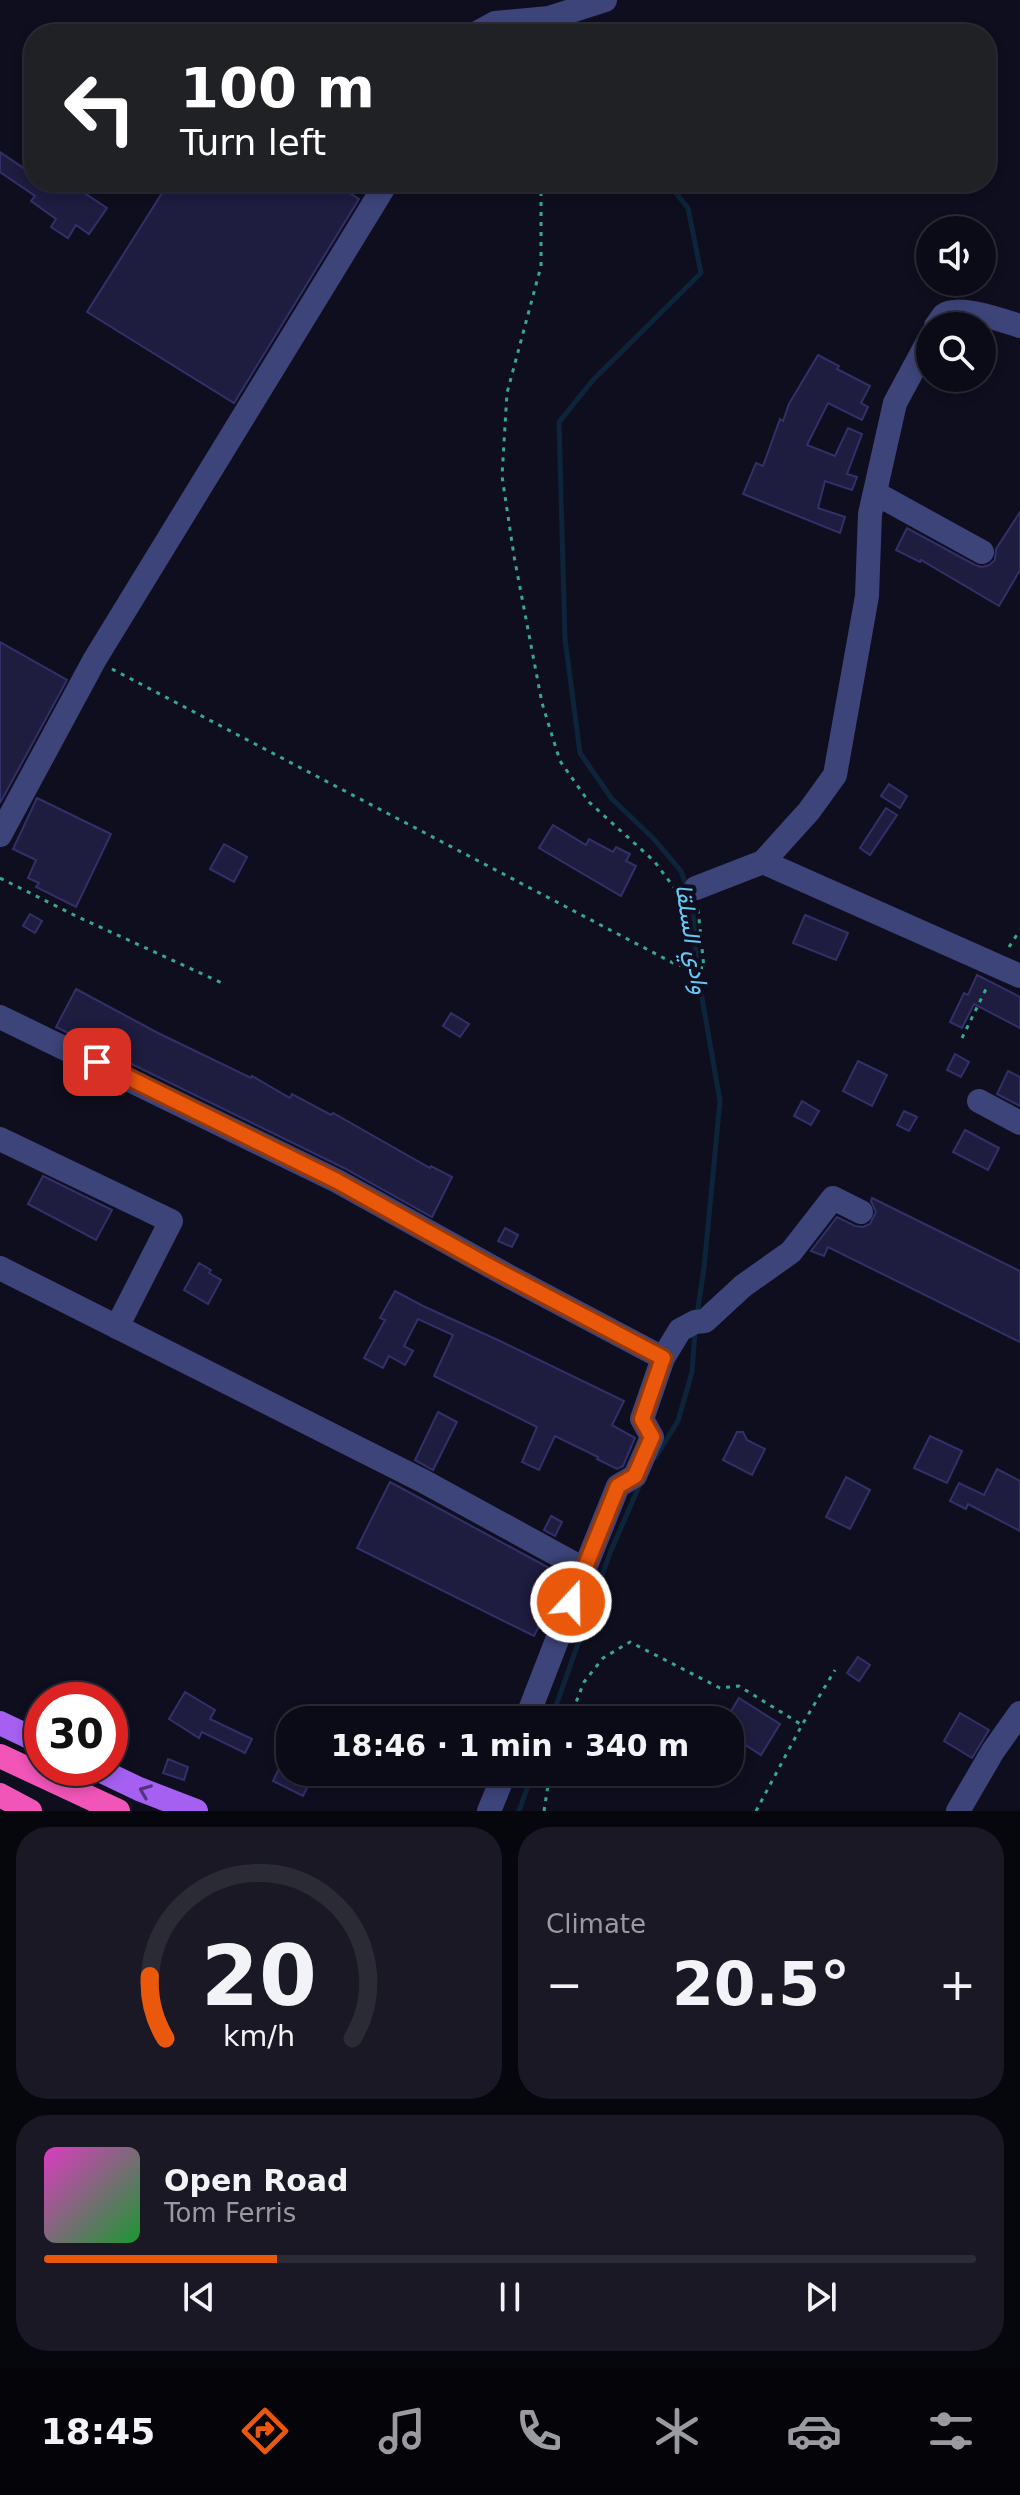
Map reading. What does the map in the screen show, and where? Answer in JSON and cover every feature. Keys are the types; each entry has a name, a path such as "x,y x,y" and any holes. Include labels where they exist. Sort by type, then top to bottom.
{"highway":[{"path":"0,1756 118,1811"},
{"path":"0,1795 30,1811"}],"main road":[{"path":"0,1723 24,1734"},
{"path":"128,1784 196,1811"}],"street":[{"path":"493,24 549,18 605,0"},
{"path":"0,835 95,659 381,192"},
{"path":"996,318 1020,326"},
{"path":"696,888 763,862 809,811 835,775 867,596 870,514 895,403 916,364"},
{"path":"875,493 982,552"},
{"path":"763,862 1020,976"},
{"path":"0,1017 337,1181 663,1358"},
{"path":"979,1101 1020,1123"},
{"path":"0,1139 171,1221 117,1327"},
{"path":"531,1706 618,1486 635,1476 652,1437 642,1419 663,1358 680,1330 695,1322 705,1321 743,1286 791,1252 833,1198 861,1212"},
{"path":"0,1268 423,1481 571,1562 583,1573"},
{"path":"958,1811 993,1751 1020,1713"},
{"path":"489,1811 499,1786"}],"path":[{"path":"95,659 677,965 704,968 696,888 690,892 676,890 654,861 589,802 560,761 542,703 502,476 507,393 541,266 541,192"},
{"path":"0,878 222,983"},
{"path":"575,1706 584,1682 603,1658 630,1642 720,1688 739,1686 802,1725"},
{"path":"756,1811 835,1670"},
{"path":"544,1811 548,1786"}],"building":[{"path":"0,152 24,168 24,188 0,172"},
{"path":"29,192 83,192 107,208 89,234 76,225 68,238 51,227 56,219 31,201 35,196"},
{"path":"163,192 348,192 359,199 234,403 87,312"},
{"path":"818,355 870,386 861,403 868,407 862,420 828,403 807,445 835,456 848,428 862,434 847,474 857,477 852,490 825,481 818,508 845,517 840,533 743,494 756,463 763,466 780,419 783,421 789,404"},
{"path":"1020,512 1020,570 999,606 921,560 896,550 907,528 975,565 989,565 995,560 996,549"},
{"path":"0,642 67,680 0,803"},
{"path":"889,784 907,796 900,808 881,796"},
{"path":"37,798 111,834 76,907 36,887 39,883 28,878 36,860 13,849"},
{"path":"886,808 897,815 870,855 860,848"},
{"path":"553,825 586,845 589,839 613,852 616,847 630,854 626,861 636,866 621,896 539,848"},
{"path":"224,844 247,857 234,882 210,869"},
{"path":"30,914 42,921 35,933 23,926"},
{"path":"805,915 848,933 836,960 793,943"},
{"path":"977,975 1020,997 1020,1028 974,1004 962,1028 950,1022"},
{"path":"76,989 290,1098 292,1094 331,1115 333,1113 430,1168 452,1177 432,1217 344,1168 56,1027"},
{"path":"451,1013 469,1024 460,1037 443,1026"},
{"path":"955,1054 969,1062 961,1077 947,1070"},
{"path":"858,1061 887,1075 872,1106 843,1091"},
{"path":"1008,1071 1020,1077 1020,1106 997,1094"},
{"path":"802,1101 819,1111 811,1125 794,1116"},
{"path":"904,1111 917,1117 909,1131 897,1125"},
{"path":"965,1130 999,1148 988,1170 953,1152"},
{"path":"43,1176 112,1210 96,1240 28,1204"},
{"path":"872,1198 1020,1271 1020,1342 828,1247 824,1256 811,1251 837,1217 855,1226 870,1224 876,1212"},
{"path":"505,1228 518,1235 512,1247 498,1241"},
{"path":"199,1263 221,1280 208,1304 184,1290"},
{"path":"395,1291 624,1401 612,1425 635,1438 623,1466 617,1469 555,1436 539,1470 522,1462 537,1427 434,1376 453,1335 418,1319 404,1346 413,1351 405,1365 389,1356 383,1368 364,1358 385,1320 380,1318"},
{"path":"438,1412 457,1422 433,1470 415,1460"},
{"path":"737,1432 743,1432 747,1440 765,1449 752,1475 723,1460"},
{"path":"930,1436 962,1451 947,1483 914,1468"},
{"path":"997,1469 1020,1481 1020,1531 968,1504 966,1509 950,1501 959,1483 984,1495"},
{"path":"846,1477 870,1490 850,1529 826,1517"},
{"path":"390,1482 564,1576 534,1636 357,1548"},
{"path":"551,1516 562,1522 555,1536 544,1530"},
{"path":"858,1657 870,1665 859,1681 847,1673"},
{"path":"185,1692 215,1710 210,1719 252,1739 245,1753 202,1732 199,1738 169,1719"},
{"path":"739,1698 780,1724 761,1755 744,1744 744,1706 734,1706"},
{"path":"960,1713 989,1730 972,1758 944,1741"},
{"path":"168,1759 188,1767 184,1780 163,1773"},
{"path":"283,1786 308,1786 303,1796"}],"waterway":[{"name":"وادي السلقا","path":"675,192 688,208 701,273 593,380 559,422 565,639 580,753 612,799 654,839 681,871 692,902 697,969 720,1101 697,1315"},
{"name":"وادي السلقا","path":"655,1458 678,1421 692,1372 695,1332"},
{"name":"وادي السلقا","path":"556,1706 610,1553 640,1484"},
{"name":"وادي السلقا","path":"519,1811 528,1786"}],"route":[{"path":"97,1062 337,1181 663,1358 642,1419 652,1437 635,1476 618,1486 571,1602"}]}
